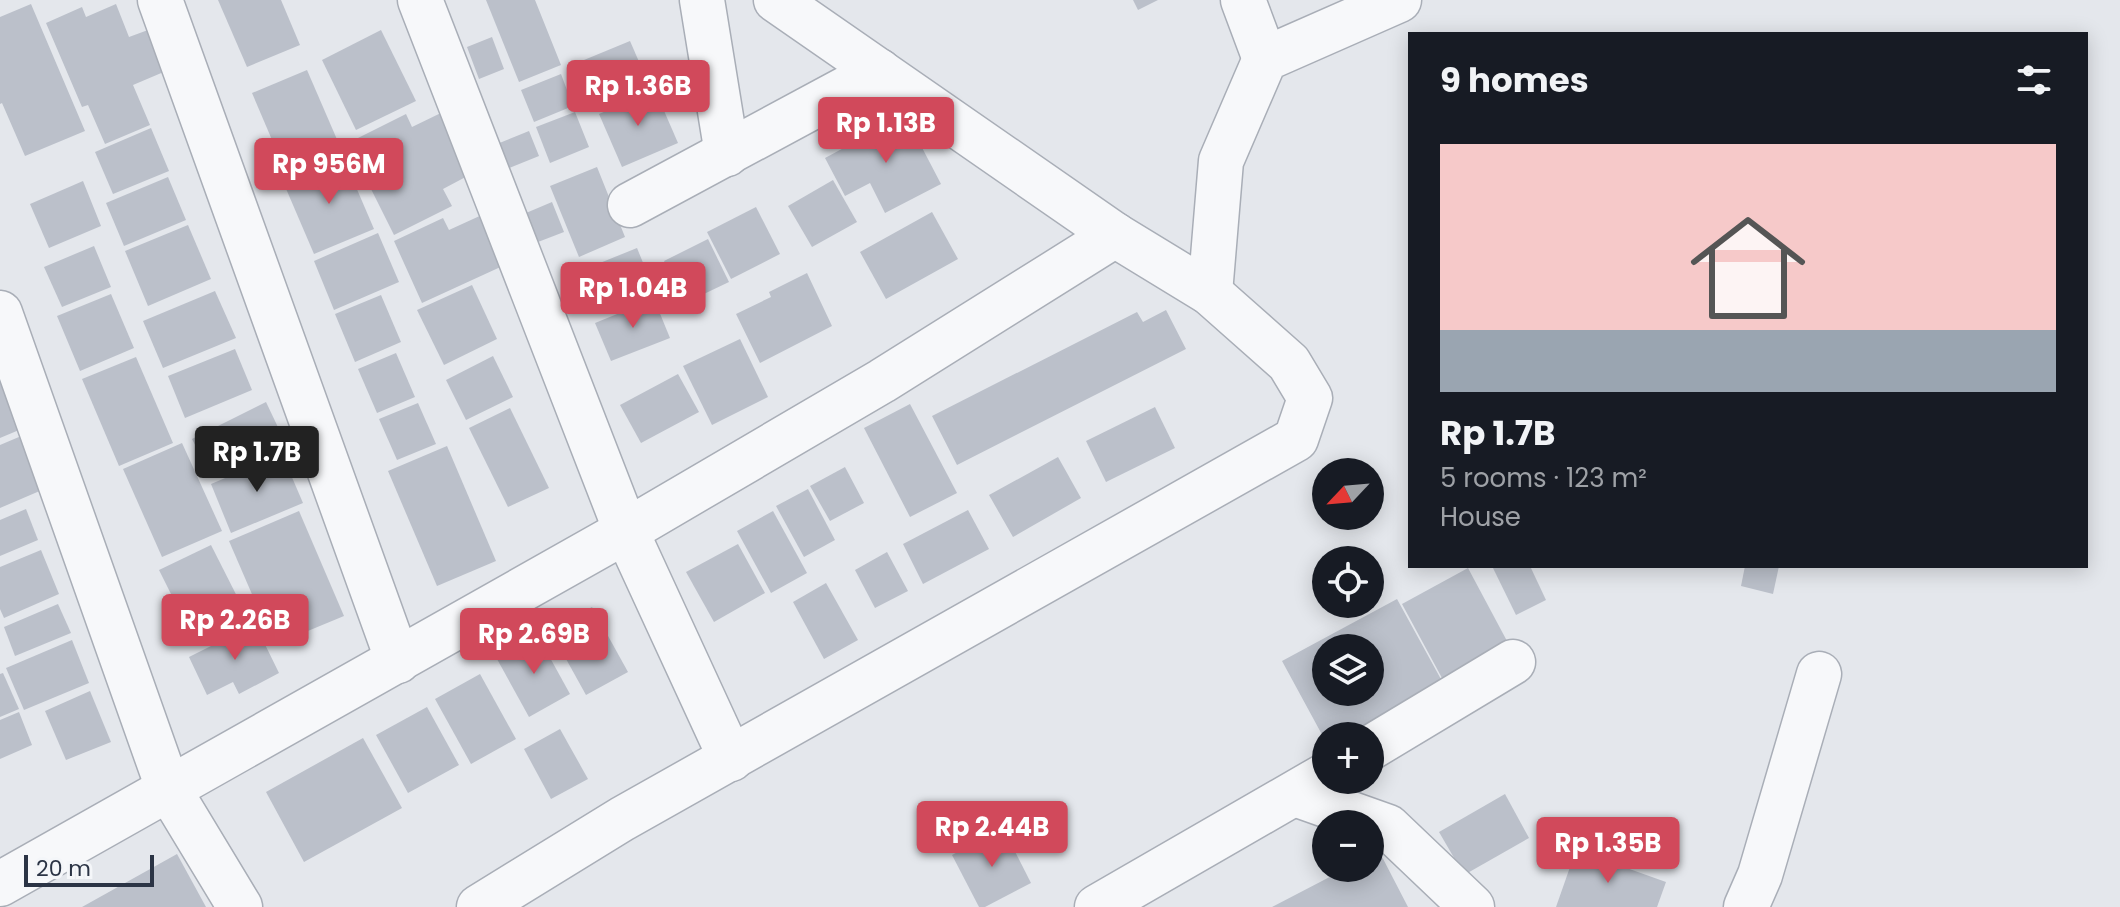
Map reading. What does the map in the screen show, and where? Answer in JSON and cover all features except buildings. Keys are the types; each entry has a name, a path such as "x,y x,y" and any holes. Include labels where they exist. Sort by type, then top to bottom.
{"street":[{"path":"160,0 398,661"},
{"path":"420,0 626,531 731,759"},
{"path":"702,0 727,154"},
{"path":"479,907 622,819 1296,439 1310,398 1289,363 1210,293 1115,235 776,0"},
{"path":"1243,0 1265,59"},
{"path":"1210,293 1221,161 1265,59 1399,0"},
{"path":"630,205 879,71"},
{"path":"0,884 626,531 882,381 1115,235"},
{"path":"0,313 168,788 240,907"},
{"path":"1384,740 1513,662"},
{"path":"1746,907 1760,875 1819,674"},
{"path":"1097,907 1310,785 1388,827 1472,907"}]}
